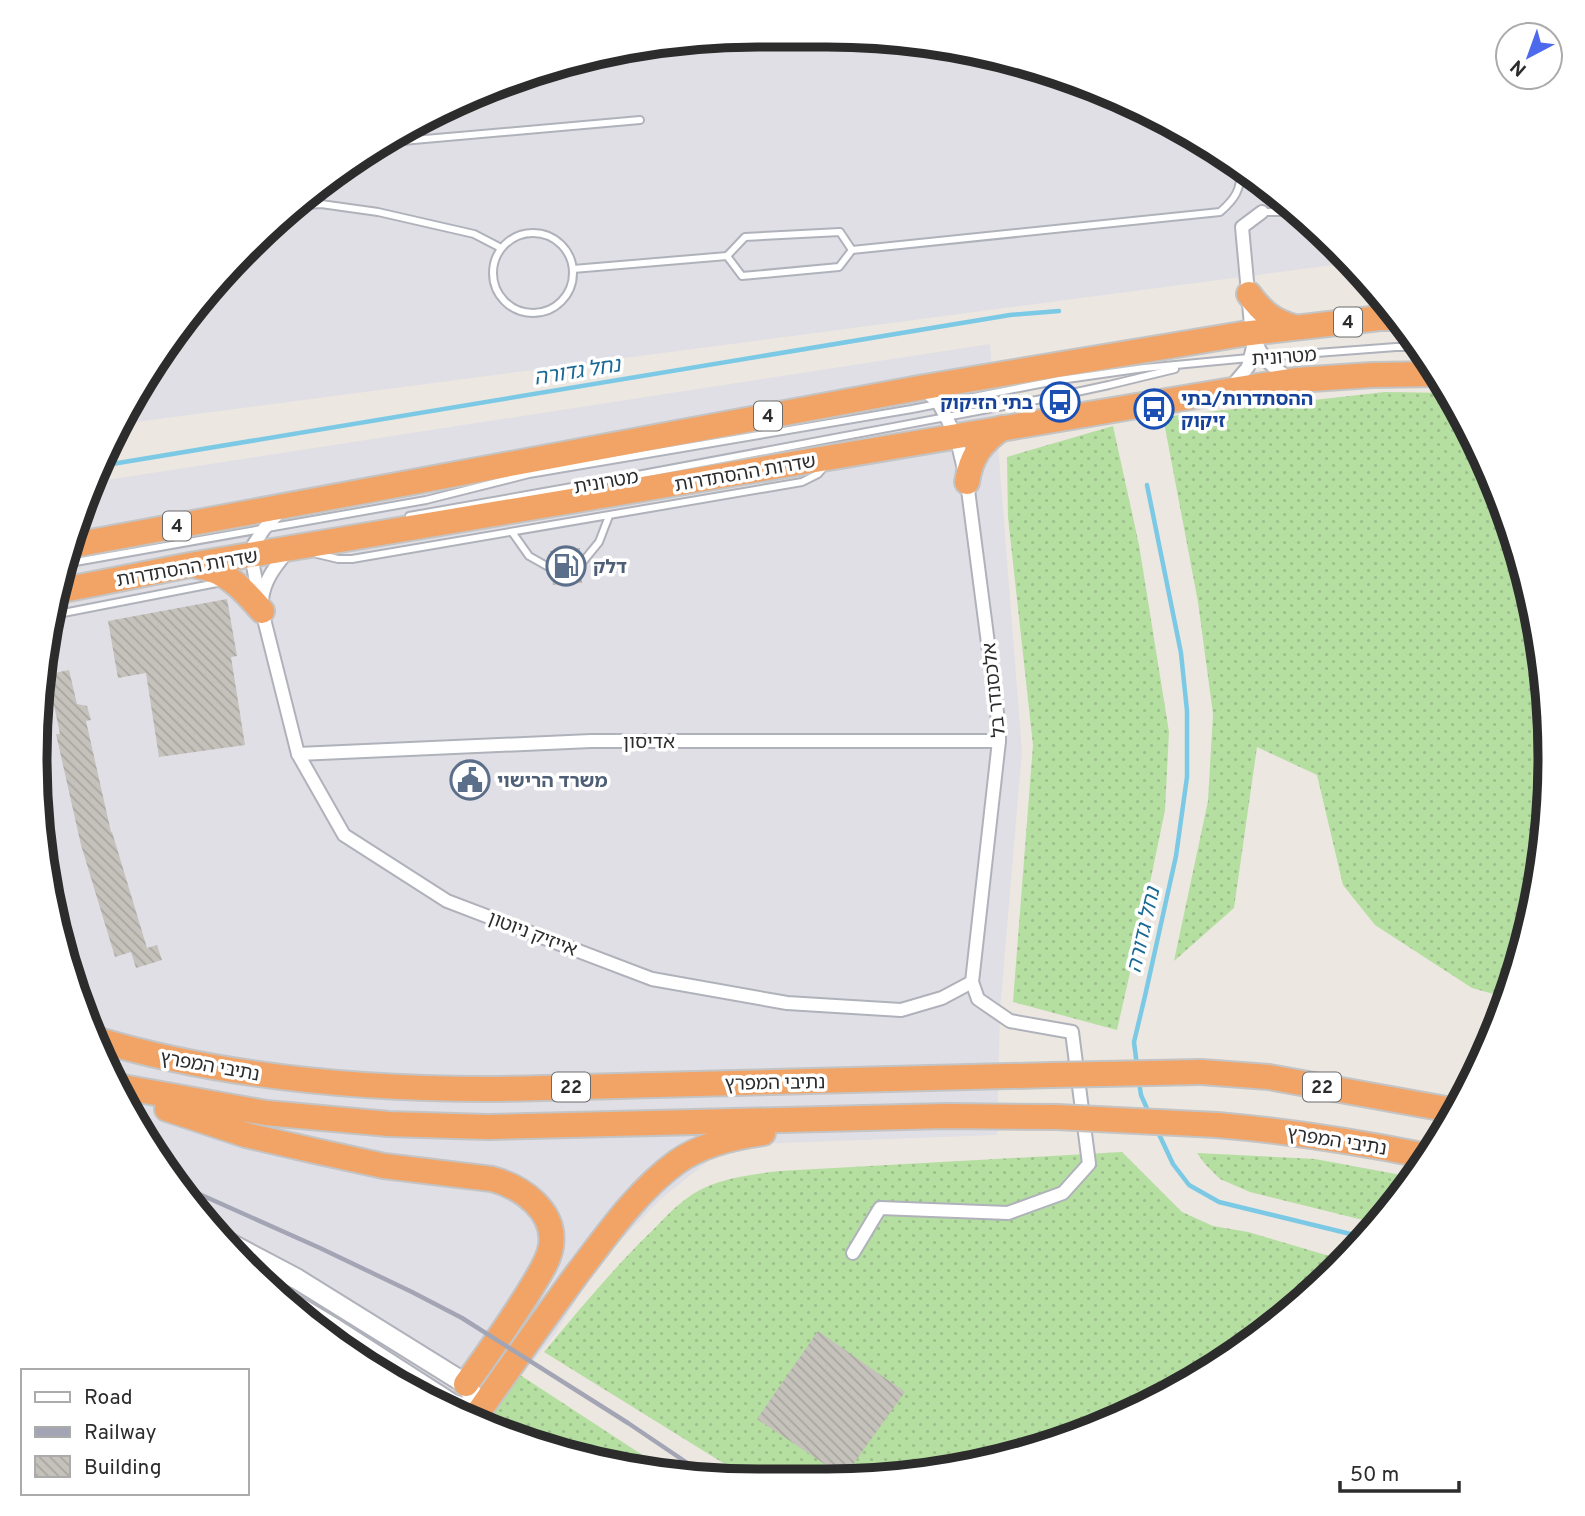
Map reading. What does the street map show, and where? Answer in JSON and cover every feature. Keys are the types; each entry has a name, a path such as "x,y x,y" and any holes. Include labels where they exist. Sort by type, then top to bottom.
{"highway":[{"path":"1249,295 1267,316 1294,327"},
{"name":"4","path":"81,544 919,388 1253,332 1385,318"},
{"name":"שדרות ההסתדרות","path":"68,589 190,565 268,545 930,441 951,426 1002,428 1296,380 1425,374"},
{"path":"967,482 970,464 979,449 990,436 1002,428"},
{"path":"190,565 217,571 232,580 262,611"},
{"name":"נתיבי המפרץ","path":"107,1042 214,1068 329,1082 390,1086 488,1089 1201,1072 1269,1077 1445,1108"},
{"name":"נתיבי המפרץ","path":"129,1088 266,1113 389,1124 488,1127 946,1116 1058,1117 1272,1130 1349,1140 1417,1154"},
{"path":"134,1098 246,1135 311,1150 384,1166 508,1183 534,1202 544,1212 552,1232 551,1248 543,1268 511,1322 455,1399"},
{"path":"479,1412 615,1223 656,1179 679,1160 735,1137 772,1131 946,1116"}],"street":[{"path":"1226,391 1257,358 1242,228 1262,212"},
{"path":"1257,358 1296,380"},
{"name":"אלכסנדר בל","path":"919,388 939,404 951,426 967,482 998,715 999,741 972,982"},
{"name":"אלכסנדר בל","path":"930,441 947,451 967,482"},
{"name":"אייזיק ניוטון","path":"262,611 268,545 285,506"},
{"name":"אייזיק ניוטון","path":"268,545 273,569 265,584 262,611 298,754 344,835 447,901 652,979 787,1003 901,1010 942,999 972,982"},
{"name":"אדיסון","path":"298,754 591,741 999,741"},
{"path":"853,1253 880,1208 1008,1213 1063,1193 1088,1164 1072,1032 1010,1021 978,999 972,982"},
{"path":"247,1253 297,1279 455,1399"},
{"path":"334,1328 455,1399 474,1397 476,1410"}],"lane":[{"path":"405,141 640,120"},
{"path":"415,136 415,140"},
{"path":"727,256 742,276 839,267 852,250 1220,212 1233,201 1240,180"},
{"path":"312,205 378,212 474,234 501,248"},
{"path":"1262,212 1279,210"},
{"path":"1262,212 1282,212"},
{"path":"573,269 727,256 744,237 840,232 852,250"},
{"path":"537,233 561,244 573,269 572,281 559,303 548,310 536,312 511,306 495,286 493,273 501,248 511,239 537,233"},
{"name":"מטרונית","path":"74,563 268,545 529,474 939,404 1100,373 1407,347"},
{"name":"מטרונית","path":"398,518 600,482 951,426 1191,365"},
{"path":"268,545 338,559 352,559 802,482 818,474 835,457"},
{"path":"512,532 529,556 552,569 581,564 599,542 609,516"},
{"path":"62,613 232,580"}],"shaded area":[{"path":"758,47 873,49 920,53 1011,71 1099,101 1182,142 1260,194 1339,264 132,422 167,363 224,289 255,255 289,224 363,167 403,142 486,101 574,71 665,53"},
{"path":"990,344 1022,751 1000,1011 997,1135 756,1144 711,1159 663,1197 601,1260 555,1334 489,1416 403,1374 325,1322 255,1261 194,1191 167,1153 142,1113 101,1030 71,942 53,851 47,758 49,712 53,665 71,574 104,480"}],"green space":[{"path":"1385,392 1437,393 1443,403 1484,486 1500,530 1514,574 1532,665 1538,758 1532,851 1514,942 1497,995 1472,988 1375,925 1343,885 1317,775 1257,747 1234,908 1174,961 1208,801 1213,714 1198,602 1163,417"},
{"path":"1113,426 1139,545 1169,732 1165,810 1117,1030 1013,1002 1033,745 1008,517 1007,457"},
{"path":"1122,1152 1182,1212 1213,1226 1248,1232 1334,1257 1260,1322 1182,1374 1099,1415 1055,1431 1011,1445 920,1463 827,1469 731,1468 544,1352 612,1272 679,1204 715,1184 743,1176 780,1171"},
{"path":"1197,1153 1315,1159 1402,1175 1366,1221 1250,1192 1220,1179"},
{"path":"520,1375 651,1461 574,1445 488,1416"}],"building":[{"path":"580,548 578,559 551,562 550,551"},
{"path":"581,570 582,583 553,585 552,575"},
{"path":"227,599 237,656 231,657 245,745 159,757 146,673 118,678 108,621"},
{"path":"69,670 77,704 87,706 91,720 86,721 111,832 147,948 157,945 162,960 136,968 131,952 115,957 81,845 56,734 60,734 54,705 50,706 52,674"},
{"path":"818,1331 905,1392 850,1468 832,1469 757,1419"}],"waterway":[{"name":"נחל גדורה","path":"111,464 1010,315 1059,311"},
{"name":"נחל גדורה","path":"1137,1066 1134,1042 1176,856 1187,777 1187,711 1181,653 1147,485"},
{"name":"נחל גדורה","path":"1139,1082 1149,1113"},
{"name":"נחל גדורה","path":"1157,1130 1173,1164 1189,1185 1219,1202 1354,1235"}],"railway":[{"path":"195,1192 320,1248 462,1318 691,1465"}],"place":[{"name":"בתי הזיקוק","path":"1060,402"},
{"name":"ההסתדרות/בתי זיקוק","path":"1154,409"},
{"name":"דלק","path":"566,566"},
{"name":"משרד הרישוי","path":"470,780"}]}
